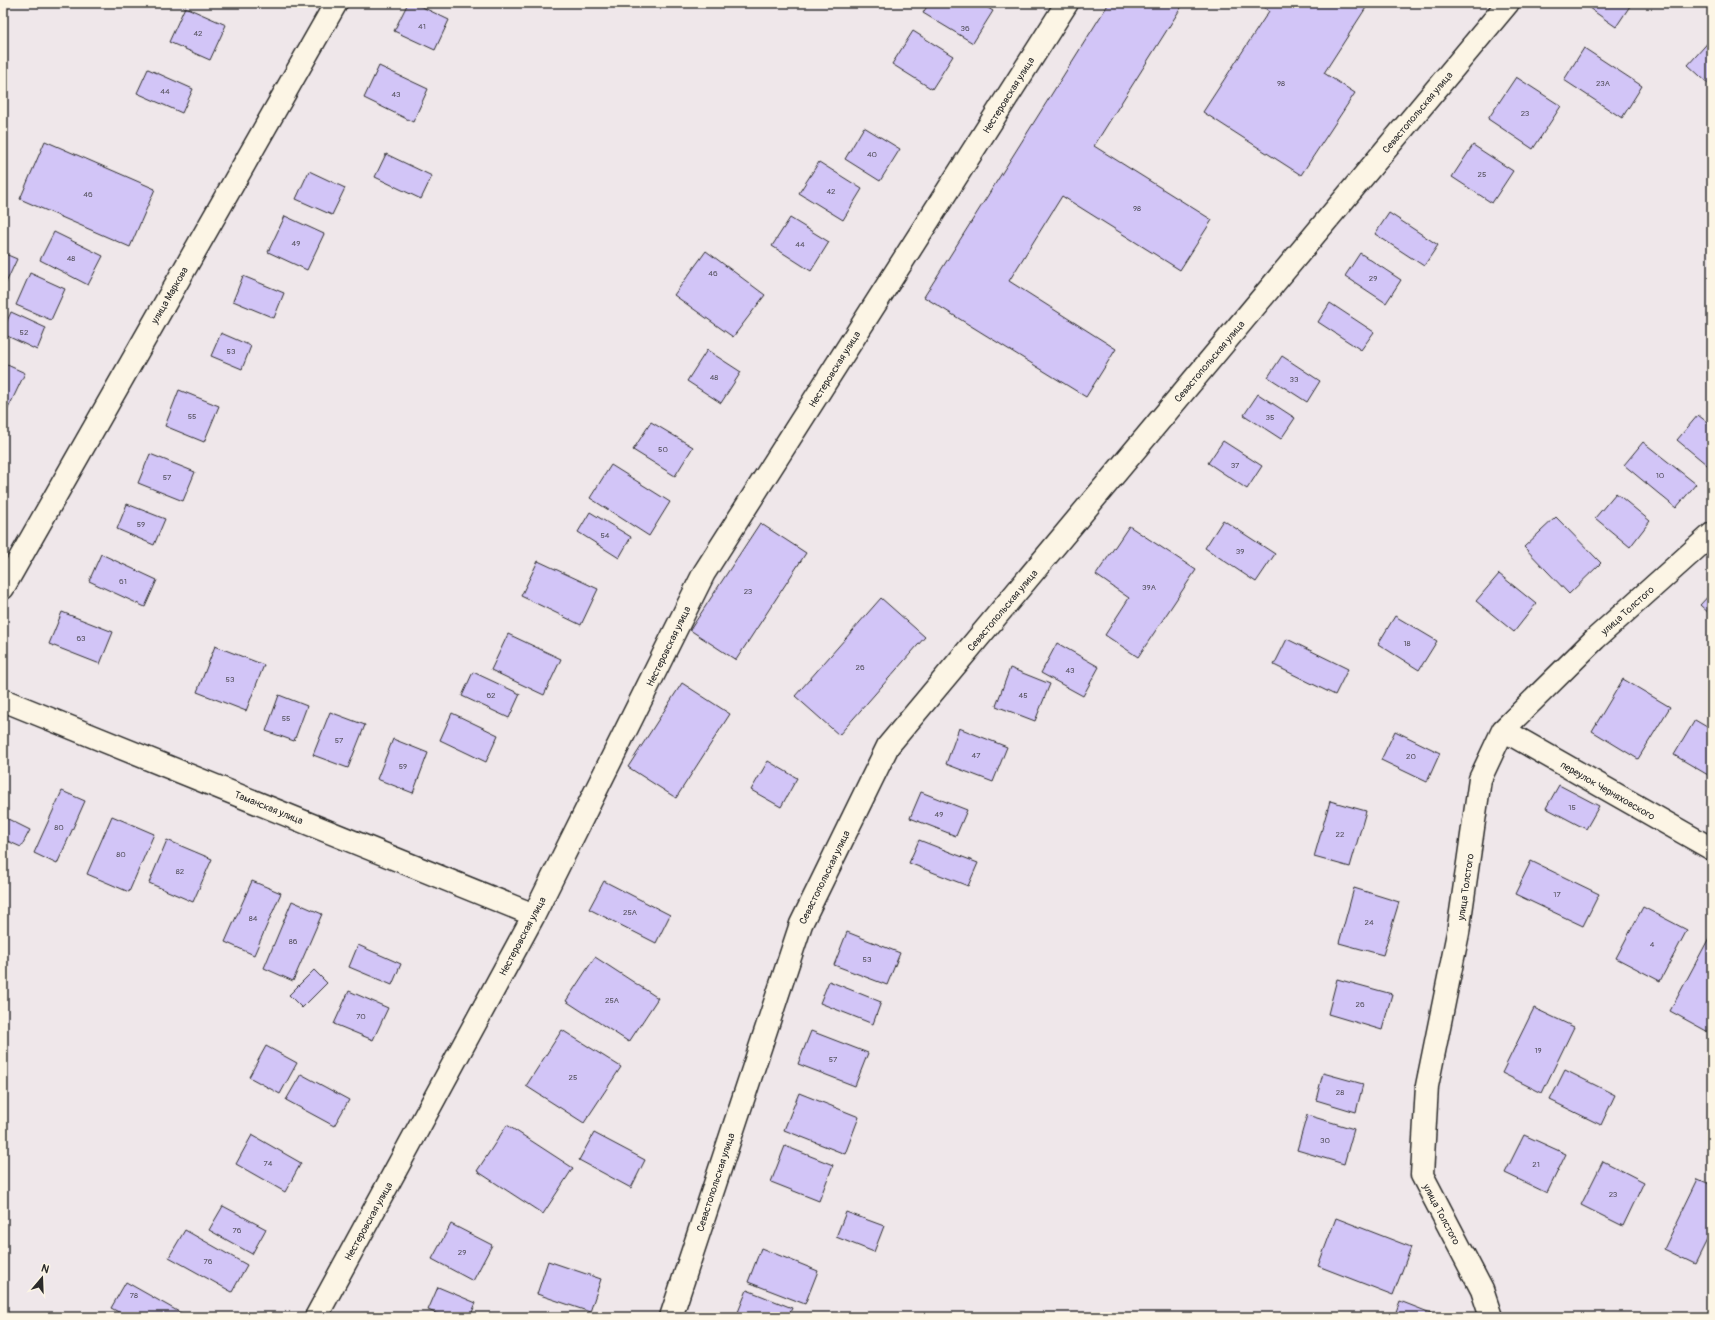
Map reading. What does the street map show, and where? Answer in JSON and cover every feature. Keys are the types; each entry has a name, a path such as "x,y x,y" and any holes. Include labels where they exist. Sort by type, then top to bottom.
{"street":[{"name":"улица Маркова","path":"3,588 336,3"},
{"name":"Нестеровская улица","path":"316,1317 534,915 704,573 1067,3"},
{"name":"Севастопольская улица","path":"671,1317 801,924 888,746 1508,3"},
{"name":"улица Толстого","path":"1491,1317 1482,1290 1422,1175 1427,1086 1458,933 1480,779 1503,730 1595,638 1712,534"},
{"name":"Таманская улица","path":"3,700 534,915"},
{"name":"переулок Черняховского","path":"1503,730 1712,849"}],"building":[{"path":"408,3 414,3 449,20 435,50 394,31"},
{"path":"929,3 980,3 993,11 973,43 923,13"},
{"path":"1109,3 1184,3 1094,146 1212,220 1180,270 1062,196 1009,281 1116,349 1086,397 924,297"},
{"path":"1257,3 1369,3 1324,73 1355,93 1301,175 1203,112 1269,11"},
{"path":"1582,3 1632,3 1616,27"},
{"path":"185,7 226,25 210,60 169,42"},
{"path":"913,31 953,56 932,89 892,64"},
{"path":"1712,38 1712,87 1688,65"},
{"path":"1584,48 1642,86 1622,118 1564,80"},
{"path":"379,66 428,89 413,122 364,98"},
{"path":"148,69 193,89 182,113 137,93"},
{"path":"1516,77 1561,106 1533,149 1488,119"},
{"path":"864,127 900,149 880,181 845,159"},
{"path":"45,141 155,189 130,247 20,199"},
{"path":"1473,145 1513,171 1492,203 1452,177"},
{"path":"386,154 432,176 421,199 375,177"},
{"path":"819,162 862,189 843,220 799,193"},
{"path":"309,171 345,188 332,215 296,199"},
{"path":"1389,213 1438,245 1424,266 1375,234"},
{"path":"285,216 324,234 307,270 268,252"},
{"path":"790,218 829,242 811,271 772,246"},
{"path":"54,232 103,256 88,285 40,260"},
{"path":"706,251 765,295 733,337 674,295"},
{"path":"3,253 17,259 5,285 3,284"},
{"path":"1360,253 1401,280 1386,303 1345,276"},
{"path":"30,273 65,289 51,320 16,305"},
{"path":"243,276 284,293 274,318 233,301"},
{"path":"1330,303 1374,332 1361,350 1318,322"},
{"path":"11,312 46,328 37,350 3,334 3,330"},
{"path":"221,333 251,346 242,369 211,356"},
{"path":"707,350 741,372 721,403 687,381"},
{"path":"1282,356 1320,381 1307,402 1268,377"},
{"path":"3,363 25,373 5,415 3,414"},
{"path":"179,390 219,406 204,442 165,426"},
{"path":"1258,394 1295,418 1281,439 1244,415"},
{"path":"1698,415 1712,426 1712,469 1677,440"},
{"path":"651,422 693,447 675,476 633,450"},
{"path":"1223,441 1262,466 1247,489 1208,463"},
{"path":"1643,442 1696,484 1676,508 1624,465"},
{"path":"150,454 195,472 183,501 138,483"},
{"path":"611,465 670,502 649,536 590,498"},
{"path":"1616,493 1650,521 1630,547 1595,518"},
{"path":"127,504 165,519 154,545 117,529"},
{"path":"590,512 631,537 619,558 578,532"},
{"path":"1556,517 1601,563 1569,594 1524,547"},
{"path":"1223,520 1275,554 1256,582 1205,548"},
{"path":"760,523 806,553 736,660 690,630"},
{"path":"1129,526 1196,570 1138,657 1105,635 1129,598 1096,575"},
{"path":"101,554 157,580 145,607 89,581"},
{"path":"538,561 598,589 581,625 521,596"},
{"path":"1499,574 1536,604 1514,632 1476,601"},
{"path":"1712,592 1712,616 1700,605"},
{"path":"881,598 925,637 839,735 795,696"},
{"path":"62,612 113,632 100,664 49,644"},
{"path":"1395,616 1437,641 1419,670 1378,644"},
{"path":"508,634 561,659 544,695 491,670"},
{"path":"1287,639 1348,669 1335,695 1274,665"},
{"path":"1057,643 1099,667 1083,696 1041,673"},
{"path":"215,646 264,665 246,711 197,692"},
{"path":"1010,668 1050,684 1035,721 996,706"},
{"path":"473,672 520,694 509,718 462,696"},
{"path":"1623,679 1670,707 1638,759 1592,731"},
{"path":"682,683 730,714 676,798 628,767"},
{"path":"279,695 307,706 294,741 266,731"},
{"path":"330,712 365,725 348,768 313,755"},
{"path":"452,713 498,735 486,762 440,740"},
{"path":"1695,720 1712,730 1712,769 1708,775 1674,755"},
{"path":"959,728 1007,747 993,782 946,764"},
{"path":"1395,731 1440,753 1427,782 1381,760"},
{"path":"393,739 428,753 413,793 377,779"},
{"path":"768,761 797,778 781,807 751,790"},
{"path":"1559,785 1599,806 1586,829 1546,808"},
{"path":"62,791 85,801 57,864 34,853"},
{"path":"921,792 967,810 956,836 910,818"},
{"path":"1330,801 1366,811 1350,867 1314,857"},
{"path":"112,816 154,834 129,892 87,874"},
{"path":"6,818 30,830 21,847 3,839 3,824"},
{"path":"167,840 212,859 193,902 149,883"},
{"path":"919,840 978,863 968,886 909,863"},
{"path":"1531,861 1599,894 1583,926 1515,894"},
{"path":"252,881 281,893 254,955 225,942"},
{"path":"604,881 670,915 656,943 589,909"},
{"path":"1354,888 1399,902 1383,955 1339,943"},
{"path":"292,901 322,914 293,981 264,968"},
{"path":"1643,907 1687,930 1660,981 1616,958"},
{"path":"847,932 900,953 887,985 834,965"},
{"path":"1710,936 1712,937 1712,1034 1670,1011"},
{"path":"358,945 401,964 392,985 349,967"},
{"path":"595,957 658,998 629,1042 566,1001"},
{"path":"314,970 327,983 302,1008 289,995"},
{"path":"1337,979 1392,994 1382,1030 1328,1014"},
{"path":"829,981 881,1002 873,1024 820,1003"},
{"path":"349,991 388,1008 373,1040 334,1024"},
{"path":"1534,1008 1574,1027 1542,1093 1502,1073"},
{"path":"562,1030 621,1067 584,1123 526,1086"},
{"path":"811,1031 868,1053 855,1086 798,1064"},
{"path":"266,1046 297,1063 280,1094 249,1077"},
{"path":"1565,1070 1615,1095 1601,1125 1550,1100"},
{"path":"1323,1073 1363,1084 1356,1112 1316,1100"},
{"path":"301,1074 349,1100 334,1126 286,1100"},
{"path":"799,1093 859,1117 845,1154 784,1130"},
{"path":"1307,1115 1354,1129 1344,1164 1297,1150"},
{"path":"507,1125 573,1168 543,1214 477,1171"},
{"path":"594,1133 645,1160 631,1188 579,1160"},
{"path":"252,1135 301,1163 285,1192 236,1164"},
{"path":"1524,1135 1566,1154 1547,1193 1505,1173"},
{"path":"785,1146 833,1165 819,1201 771,1182"},
{"path":"1603,1161 1644,1182 1623,1226 1581,1205"},
{"path":"1698,1179 1712,1185 1712,1230 1695,1264 1664,1249"},
{"path":"223,1206 266,1229 252,1254 209,1230"},
{"path":"846,1212 884,1226 874,1252 836,1237"},
{"path":"1336,1218 1411,1247 1393,1295 1318,1266"},
{"path":"451,1224 492,1245 473,1281 432,1259"},
{"path":"185,1230 247,1265 232,1292 169,1257"},
{"path":"761,1248 818,1271 805,1304 748,1282"},
{"path":"548,1261 601,1279 590,1312 537,1294"},
{"path":"126,1282 188,1317 128,1317 111,1308"},
{"path":"438,1287 476,1303 470,1317 445,1317 428,1310"},
{"path":"747,1290 792,1308 788,1317 736,1317"},
{"path":"1400,1301 1441,1317 1394,1317"}]}
